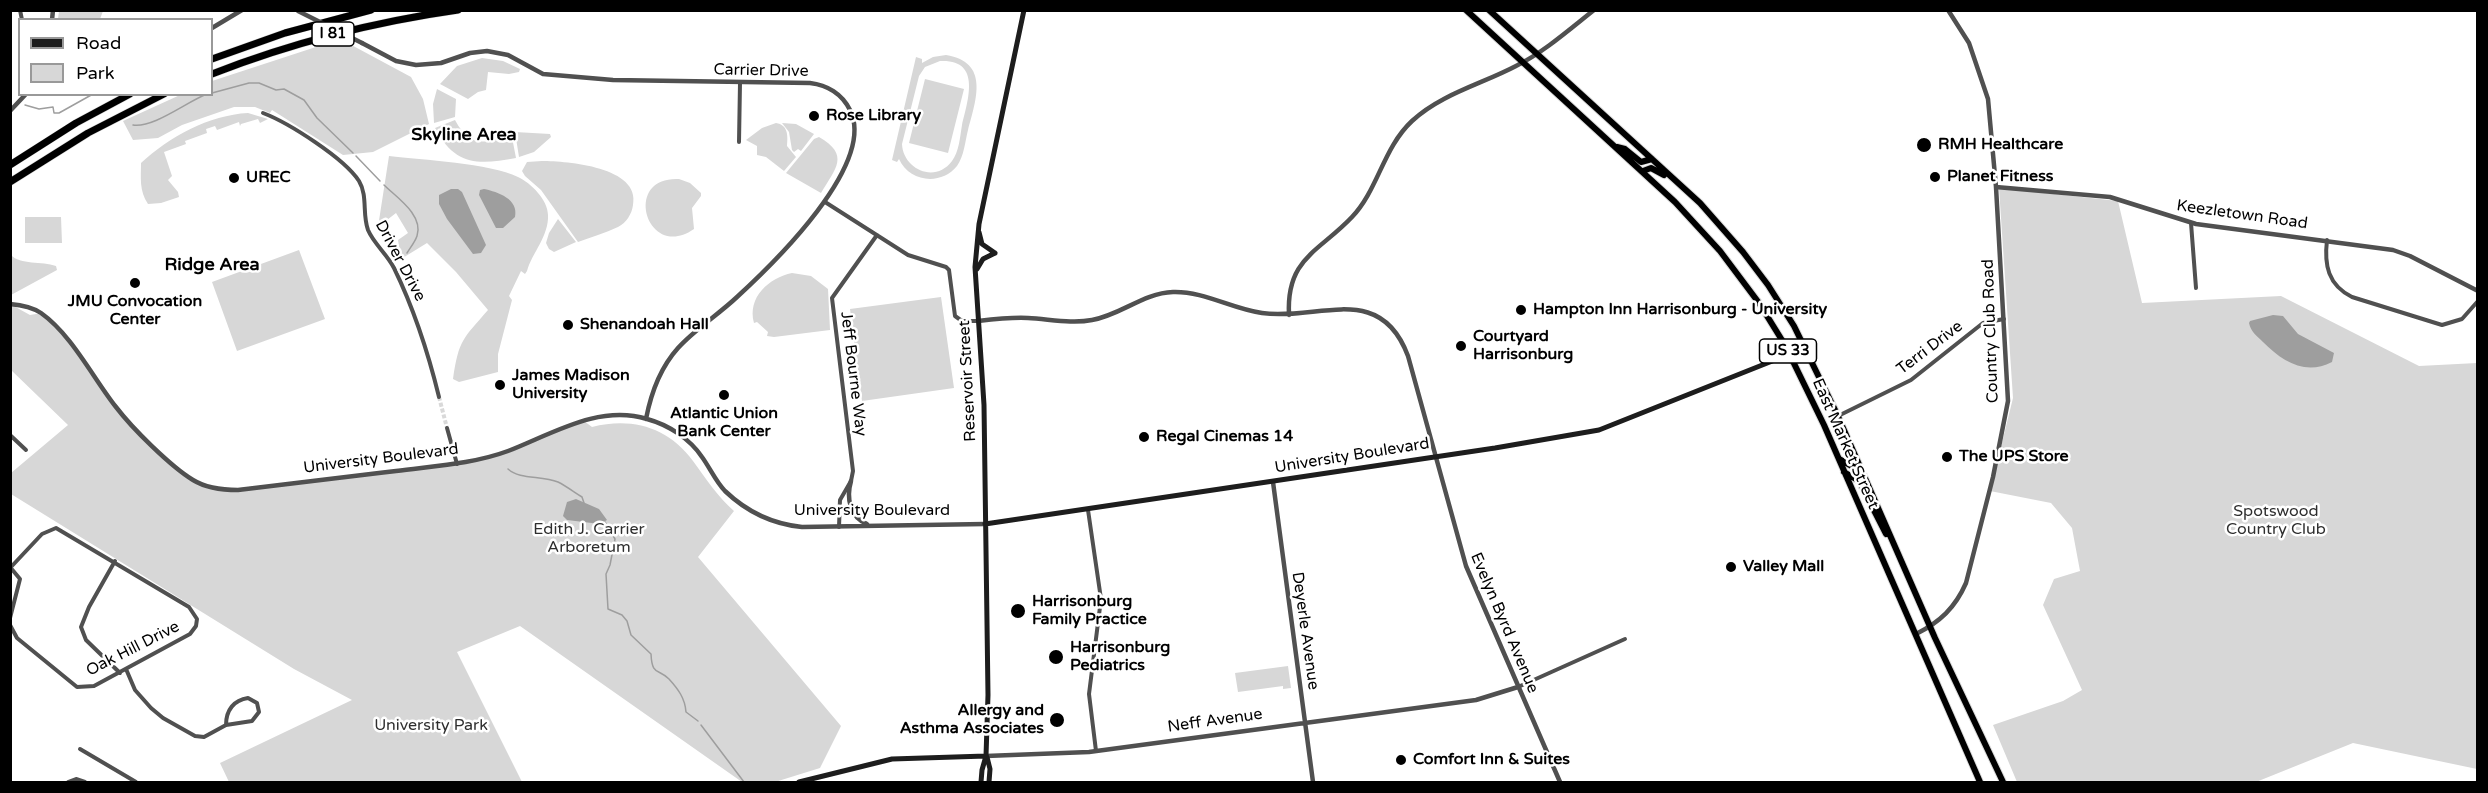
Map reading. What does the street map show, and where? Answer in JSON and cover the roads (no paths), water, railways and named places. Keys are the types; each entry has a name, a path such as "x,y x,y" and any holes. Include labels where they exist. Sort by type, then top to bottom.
{"highway":[{"name":"I 81","path":"213,58 285,33 371,10"},
{"name":"I 81","path":"213,74 268,53 331,35 458,10"},
{"name":"East Market Street","path":"1466,10 1643,171 1720,251 1759,303 1789,353 1844,472 1980,783"},
{"name":"East Market Street","path":"1489,10 1711,214 1743,252 1789,317 1838,416 1896,550 2003,783"},
{"path":"10,165 76,123 126,96"},
{"path":"10,182 88,133 160,96"},
{"path":"1617,147 1625,149 1641,162 1652,159"},
{"path":"1643,171 1655,169 1680,185"},
{"path":"1838,459 1861,471"},
{"path":"1844,472 1859,481 1896,550"}],"main road":[{"name":"Reservoir Street","path":"981,783 986,756 988,688 984,405 976,279 978,226 1024,10"},
{"path":"976,279 980,262 995,253 982,244 978,226"},
{"name":"University Boulevard","path":"985,524 1273,482 1599,430 1805,348"},
{"name":"Reservoir Street","path":"986,756 990,769 989,783"},
{"name":"Neff Avenue","path":"799,783 886,759 986,756"}],"street":[{"path":"213,27 242,10"},
{"path":"1289,315 1290,288 1297,268 1310,253 1356,212 1390,150 1407,127 1439,101 1523,62 1594,10"},
{"name":"Country Club Road","path":"1916,634 1931,626 1952,609 1966,583 1992,480 2008,400 2005,319 1988,99 1969,44 1948,10"},
{"name":"Carrier Drive","path":"297,11 396,61 416,65 436,64 470,53 490,51 508,55 543,74 605,80 817,84 833,91 845,102 854,120 854,140 845,166 825,202 810,223 757,278 674,354 656,384 646,419"},
{"path":"739,142 740,83"},
{"path":"10,111 24,96"},
{"name":"Driver Drive","path":"263,113 313,142 350,170 360,183 364,194 366,224 372,237 392,264 406,294 423,337 440,397"},
{"name":"Keezletown Road","path":"1996,187 2120,199 2191,223 2326,240 2401,253 2478,291"},
{"path":"825,202 908,255 946,267 949,270 955,316 962,321 978,321"},
{"path":"2191,223 2196,288"},
{"name":"Jeff Bourne Way","path":"839,527 840,500 851,481 853,466 832,298 877,235"},
{"path":"2326,240 2325,256 2328,273 2339,289 2352,297 2441,325 2462,320 2478,301"},
{"name":"Evelyn Byrd Avenue","path":"978,321 1021,318 1087,321 1109,315 1146,297 1174,292 1198,295 1259,313 1289,315 1352,309 1376,316 1400,339 1408,356 1466,566 1560,783"},
{"name":"University Boulevard","path":"10,304 27,306 46,318 79,353 116,408 162,454 194,481 221,490 238,490 457,464 505,452 604,415 627,415 666,426 686,439 724,490 753,513 788,526 985,524"},
{"name":"Terri Drive","path":"1838,416 1912,379 1983,323 2005,319"},
{"path":"447,428 457,464"},
{"path":"10,435 26,450"},
{"path":"851,481 849,494 854,513 861,521 870,525"},
{"name":"Deyerle Avenue","path":"1273,482 1313,783"},
{"path":"1088,510 1101,599 1089,694 1096,751"},
{"name":"Oak Hill Drive","path":"10,618 20,579 11,567 42,534 56,528 115,561 189,608 198,619 190,634 94,686 77,687 17,638 10,625"},
{"path":"115,561 89,607 81,627 86,640 120,673"},
{"name":"Neff Avenue","path":"986,756 1096,751 1476,700 1518,687 1626,639"},
{"path":"126,669 135,690 151,708 189,733 202,737 225,725 253,720 259,712 257,704 248,698 236,702 228,713 225,725"},
{"path":"80,748 136,783"},
{"path":"68,783 76,779 85,783"}],"waterway":[{"path":"213,93 249,83 259,83 276,90 284,89 304,100 317,118 353,153"},
{"path":"25,105 39,109 53,107 54,113 59,113 89,96"},
{"path":"133,125 160,119 203,96"},
{"path":"356,156 380,181"},
{"path":"384,185 408,207 416,221 417,236 407,253"},
{"path":"508,469 519,475 558,482 582,497 584,503"},
{"path":"605,522 615,539 606,574 608,609 622,615 627,621 631,635 651,654 654,669 665,676 678,690 683,698 686,712 698,721"},
{"path":"701,725 744,782"}],"tunnel":[{"path":"439,397 447,428"}],"place":[{"name":"Rose Library","path":"814,116"},
{"name":"RMH Healthcare","path":"1924,145"},
{"name":"Planet Fitness","path":"1935,177"},
{"name":"UREC","path":"234,178"},
{"name":"JMU Convocation Center","path":"135,283"},
{"name":"Hampton Inn Harrisonburg - University","path":"1521,310"},
{"name":"Shenandoah Hall","path":"568,325"},
{"name":"Courtyard Harrisonburg","path":"1461,346"},
{"name":"James Madison University","path":"500,385"},
{"name":"Atlantic Union Bank Center","path":"724,395"},
{"name":"Regal Cinemas 14","path":"1144,437"},
{"name":"The UPS Store","path":"1947,457"},
{"name":"Valley Mall","path":"1731,567"},
{"name":"Harrisonburg Family Practice","path":"1018,611"},
{"name":"Harrisonburg Pediatrics","path":"1056,657"},
{"name":"Allergy and Asthma Associates","path":"1057,720"},
{"name":"Comfort Inn & Suites","path":"1401,760"}],"district":[{"name":"Skyline Area","path":"464,135"},
{"name":"Ridge Area","path":"212,265"}],"park label":[{"name":"Spotswood Country Club","path":"2276,521"},
{"name":"Edith J. Carrier Arboretum","path":"589,539"},
{"name":"University Park","path":"431,726"}]}
